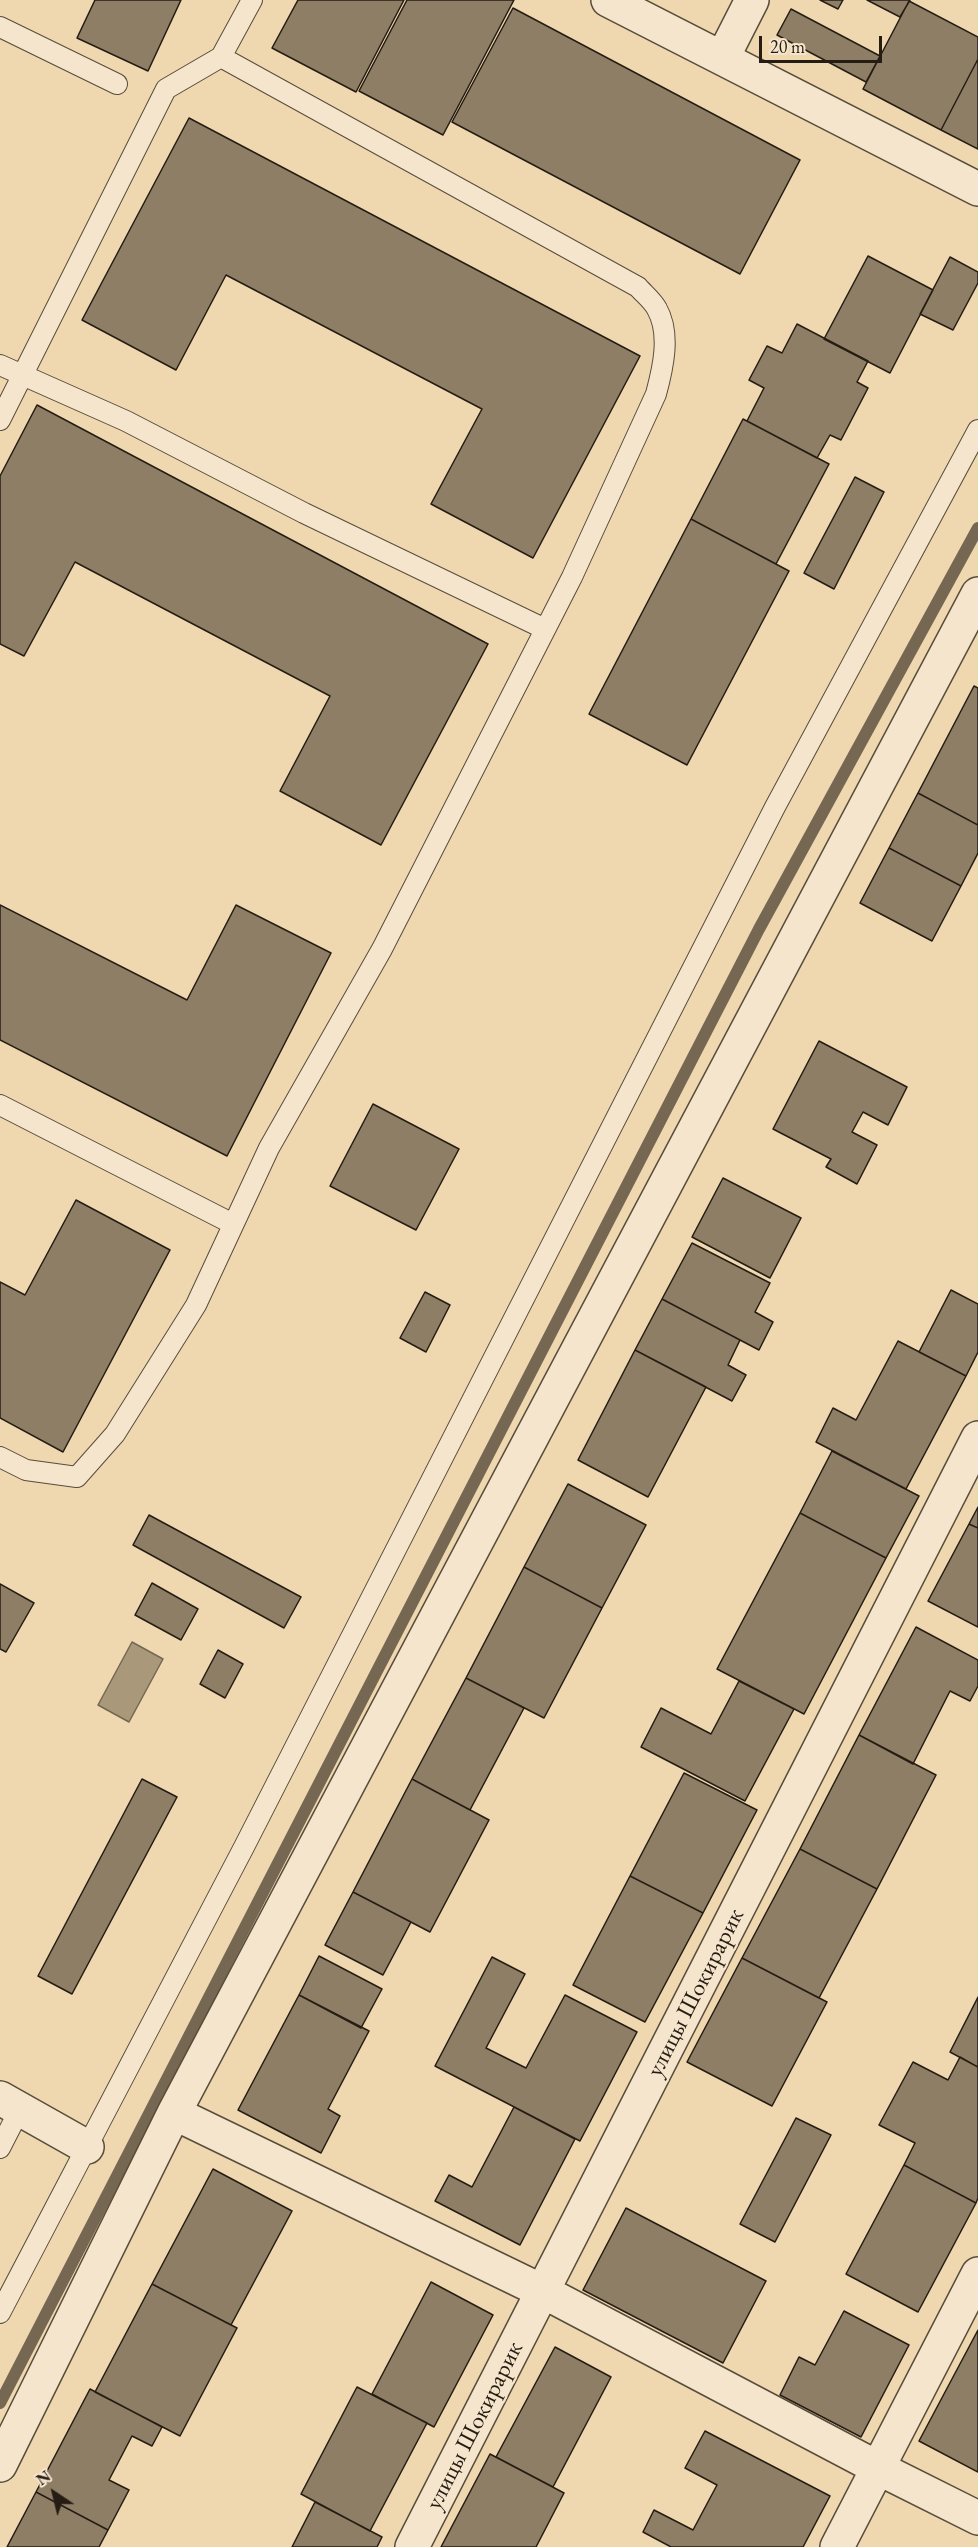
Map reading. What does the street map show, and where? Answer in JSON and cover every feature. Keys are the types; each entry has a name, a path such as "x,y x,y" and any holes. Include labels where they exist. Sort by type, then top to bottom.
{"street":[{"path":"608,0 978,189"},
{"path":"723,57 752,0"},
{"path":"0,2465 174,2113 978,594"},
{"name":"улицы Шокирарик","path":"412,2547 978,1438"},
{"path":"10,2104 87,2147"},
{"path":"174,2113 544,2292 878,2468 978,2518"},
{"path":"837,2547 978,2274"}],"lane":[{"path":"0,420 166,89 221,57 252,0"},
{"path":"0,27 117,84"},
{"path":"0,1457 26,1470 77,1477 115,1434 196,1305 269,1148 382,949 572,577 656,394 663,366 664,336 657,309 638,287 221,57"},
{"path":"0,365 126,421 304,513 545,629"},
{"path":"0,2313 255,1826 770,817 978,430"},
{"path":"0,1105 233,1224"},
{"path":"0,2148 10,2104"}],"shaded area":[{"path":"132,1642 163,1659 129,1722 98,1705"}],"building":[{"path":"95,0 181,0 148,71 77,38"},
{"path":"298,0 404,0 356,92 272,48"},
{"path":"407,0 514,0 443,135 359,91"},
{"path":"820,0 843,0 838,9"},
{"path":"867,0 910,0 900,17"},
{"path":"909,1 978,37 978,59 941,130 863,89"},
{"path":"513,8 800,160 740,274 452,122"},
{"path":"791,9 880,56 866,82 777,35"},
{"path":"978,59 978,149 941,130"},
{"path":"189,118 640,356 533,558 431,504 482,409 226,275 176,370 82,320"},
{"path":"868,256 933,290 890,373 824,339"},
{"path":"950,257 978,272 978,283 953,330 920,314"},
{"path":"797,324 868,361 857,382 868,388 841,440 830,435 817,458 747,421 764,388 749,380 767,346 782,353"},
{"path":"37,405 488,644 381,845 280,791 330,696 75,562 24,656 0,644 0,476"},
{"path":"743,419 829,464 776,564 691,519"},
{"path":"855,477 884,492 834,589 804,573"},
{"path":"691,519 789,571 687,765 589,714"},
{"path":"974,686 978,688 978,825 918,793"},
{"path":"918,793 978,825 978,853 961,886 889,848"},
{"path":"889,848 961,886 932,941 860,903"},
{"path":"0,905 187,1000 236,905 331,953 227,1156 0,1040"},
{"path":"819,1041 907,1087 888,1125 863,1112 852,1132 877,1145 857,1184 826,1167 831,1159 773,1129"},
{"path":"373,1104 459,1149 416,1230 330,1186"},
{"path":"723,1178 801,1218 770,1278 692,1237"},
{"path":"76,1200 170,1250 63,1452 0,1418 0,1282 25,1295"},
{"path":"692,1243 770,1283 755,1312 773,1322 759,1350 662,1299"},
{"path":"951,1290 978,1304 978,1352 966,1376 919,1352"},
{"path":"425,1292 450,1305 426,1352 400,1338"},
{"path":"662,1299 740,1340 728,1365 746,1375 732,1401 635,1350"},
{"path":"898,1341 966,1376 906,1489 816,1442 833,1408 856,1420"},
{"path":"635,1350 706,1387 648,1497 578,1460"},
{"path":"832,1451 919,1496 886,1558 800,1513"},
{"path":"568,1484 646,1525 602,1608 524,1567"},
{"path":"978,1507 978,1528 969,1524"},
{"path":"800,1513 886,1558 804,1714 717,1669"},
{"path":"149,1515 301,1597 284,1628 133,1545"},
{"path":"969,1524 978,1528 978,1627 928,1601"},
{"path":"524,1567 602,1608 544,1718 466,1678"},
{"path":"152,1583 198,1609 181,1640 135,1615"},
{"path":"0,1584 34,1603 6,1652 0,1649"},
{"path":"916,1627 978,1660 978,1686 970,1701 950,1691 913,1764 859,1735"},
{"path":"218,1650 243,1664 225,1698 200,1684"},
{"path":"466,1678 524,1708 470,1810 412,1779"},
{"path":"739,1681 794,1709 745,1801 641,1747 661,1708 711,1734"},
{"path":"859,1735 936,1775 877,1889 800,1849"},
{"path":"684,1773 757,1810 703,1913 630,1876"},
{"path":"142,1779 177,1797 72,1994 38,1976"},
{"path":"412,1779 489,1820 430,1932 353,1892"},
{"path":"800,1849 877,1889 819,1998 742,1958"},
{"path":"630,1876 703,1913 645,2022 573,1985"},
{"path":"353,1892 411,1922 383,1975 325,1945"},
{"path":"319,1956 382,1989 361,2028 299,1995"},
{"path":"492,1957 525,1974 486,2048 526,2068 565,1995 637,2032 580,2141 435,2066"},
{"path":"742,1958 827,2002 772,2106 687,2062"},
{"path":"299,1995 369,2031 328,2109 340,2116 321,2153 238,2110"},
{"path":"978,1997 978,2067 950,2052"},
{"path":"960,2057 978,2067 978,2198 976,2203 904,2165 915,2143 879,2125 913,2062 948,2080"},
{"path":"514,2107 575,2139 520,2245 435,2201 449,2175 472,2187"},
{"path":"796,2118 831,2135 775,2242 740,2224"},
{"path":"904,2165 976,2203 918,2312 846,2274"},
{"path":"213,2169 292,2211 231,2325 152,2284"},
{"path":"626,2208 766,2281 723,2363 583,2290"},
{"path":"431,2282 493,2315 434,2427 372,2394"},
{"path":"152,2284 237,2328 180,2436 95,2392"},
{"path":"844,2311 909,2345 861,2437 780,2395 799,2357 815,2365"},
{"path":"978,2330 978,2472 919,2441"},
{"path":"555,2347 611,2377 553,2487 496,2457"},
{"path":"357,2387 427,2423 370,2531 301,2494"},
{"path":"90,2389 162,2427 152,2446 132,2436 109,2480 129,2490 108,2530 36,2492"},
{"path":"705,2431 830,2496 803,2547 671,2547 643,2532 654,2510 693,2530 717,2485 685,2468"},
{"path":"490,2454 564,2493 536,2547 441,2547"},
{"path":"36,2492 108,2530 99,2547 7,2547"},
{"path":"315,2502 382,2537 377,2547 292,2547"}],"waterway":[{"path":"0,2403 759,929 978,528"}]}
